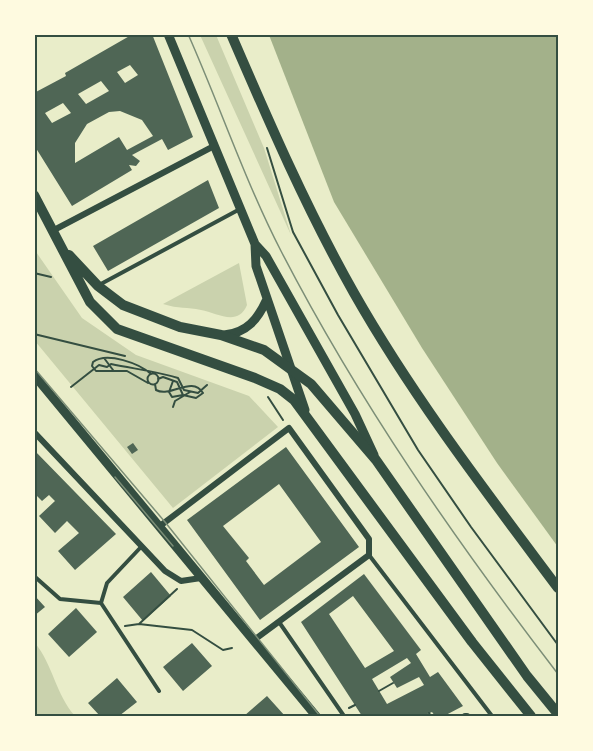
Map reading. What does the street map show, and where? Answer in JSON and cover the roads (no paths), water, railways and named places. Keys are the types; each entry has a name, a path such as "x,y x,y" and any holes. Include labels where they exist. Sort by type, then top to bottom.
{"main road":[{"path":"231,34 322,234 355,295 446,434 558,588"},
{"path":"34,195 65,250 90,302 117,329 267,383 287,395 306,413 465,633 531,717"},
{"path":"65,250 98,286 123,305 180,327 221,335 264,350 290,367 330,403 376,460 527,676 558,714"}],"street":[{"path":"168,34 255,244 266,256 355,414 376,460"},
{"path":"54,230 214,146"},
{"path":"255,244 256,266 281,333 306,413"},
{"path":"221,335 232,334 252,324 267,299"},
{"path":"34,375 316,717"},
{"path":"160,526 289,428 369,539 369,555 254,640"},
{"path":"34,432 165,571 181,581 198,577 204,580"}],"lane":[{"path":"98,286 240,209"},
{"path":"141,547 107,583 101,603 159,691"},
{"path":"369,555 492,717"},
{"path":"34,576 60,599 101,603"},
{"path":"279,622 344,717"}],"tram line":[{"path":"188,34 268,225 311,307 410,469 482,573 558,674"},
{"path":"34,368 165,522 320,716"},
{"path":"115,477 173,546"}]}
